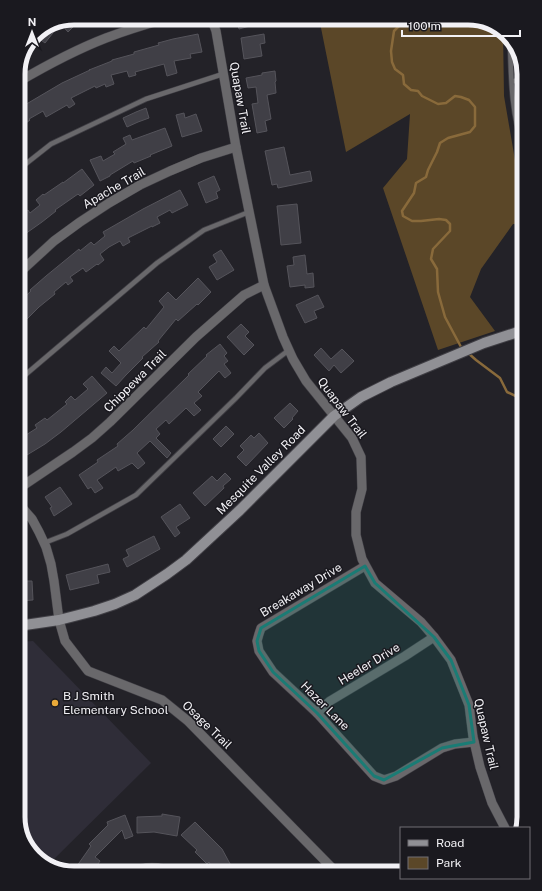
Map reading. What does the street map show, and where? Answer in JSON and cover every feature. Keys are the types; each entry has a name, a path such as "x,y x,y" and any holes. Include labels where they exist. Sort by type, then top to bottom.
{"street":[{"path":"25,78 74,52 106,38 145,25"},
{"name":"Quapaw Trail","path":"213,25 216,31 236,147 264,285 271,306 293,360 306,381 352,438 361,457 362,489 356,512 356,535 362,559 375,584 421,622 451,660 469,705 474,742 480,767 502,827"},
{"name":"Apache Trail","path":"25,268 54,241 80,222 140,184 201,158 236,147"},
{"name":"Chippewa Trail","path":"25,484 92,438 196,337 244,295 264,285"},
{"name":"Mesquite Valley Road","path":"25,625 59,620 94,611 135,595 168,574 186,560 240,510 334,416 361,397 391,382 484,343 517,332"},
{"name":"Osage Trail","path":"25,511 32,519 39,532 51,564 59,620 65,641 88,671 162,700 188,721 330,866"},
{"name":"Breakaway Drive","path":"258,641 261,628 366,566"},
{"name":"Heeler Drive","path":"317,713 330,702 434,637"},
{"name":"Hazer Lane","path":"258,641 259,652 273,672 317,713 374,776 384,780 396,776 442,748 455,744 474,742"}],"lane":[{"path":"132,25 135,28"},
{"path":"510,49 512,81 517,121"},
{"path":"25,164 51,144 146,99 223,74"},
{"path":"512,81 517,81"},
{"path":"25,375 156,263 204,230 249,212"},
{"path":"44,543 67,534 136,495 265,368 289,350"}],"highlighted area":[{"path":"365,566 375,583 434,637 451,660 469,705 474,742 442,748 384,780 374,776 317,713 273,672 259,651 257,641 261,628"}],"shaded area":[{"name":"B J Smith Elementary School","path":"33,641 151,763 52,861 42,854 33,844 26,826 25,642"}],"green space":[{"path":"320,25 471,25 490,30 503,40 504,96 515,160 517,163 517,224 513,224 481,269 470,297 495,331 438,350 383,188 407,159 410,114 346,152"}],"building":[{"path":"75,25 68,32 63,27"},
{"path":"238,25 253,25 239,29"},
{"path":"198,34 202,52 190,54 191,58 174,61 177,73 167,76 164,64 135,72 136,75 129,77 127,71 111,75 114,84 106,87 105,84 96,88 95,86 71,98 75,104 69,108 67,105 46,117 43,111 29,119 30,120 25,124 25,105 62,83 112,60 134,54 134,52 159,45 158,43"},
{"path":"264,34 265,43 260,44 262,56 244,59 241,38"},
{"path":"275,71 276,93 267,95 271,119 265,121 267,131 257,133 252,104 258,103 256,87 248,88 246,78"},
{"path":"146,108 149,118 127,127 123,118"},
{"path":"184,113 185,118 196,114 202,131 182,137 176,115"},
{"path":"165,128 172,146 134,163 133,161 100,181 90,160 101,156 103,161 115,154 113,152 126,144 123,138 130,135 132,140"},
{"path":"284,147 290,175 310,171 312,181 278,188 277,184 272,185 265,151"},
{"path":"82,169 94,185 80,196 78,194 55,210 56,211 25,234 25,212 28,210 30,213 40,205 36,200 43,194 44,195"},
{"path":"214,176 220,190 216,192 218,198 206,203 198,183"},
{"path":"180,190 188,205 172,213 170,210 157,217 160,223 128,238 130,242 123,246 120,241 109,247 100,254 104,260 86,272 83,268 70,277 73,281 68,285 66,282 54,292 55,294 25,321 25,297 31,291 30,290 79,249 80,251 91,242 94,245 105,236 103,232"},
{"path":"297,204 301,243 281,245 277,206"},
{"path":"221,250 234,270 217,280 209,267 217,262 213,255"},
{"path":"305,255 307,274 313,273 314,287 305,288 305,285 290,287 287,266 294,265 293,257"},
{"path":"198,278 211,292 178,321 176,319 158,341 159,342 142,357 143,358 116,386 101,373 106,367 112,373 121,363 109,351 114,346 119,351 144,327 146,329 164,307 159,301 168,292 176,300"},
{"path":"318,295 324,307 314,311 317,318 305,323 296,305"},
{"path":"241,324 249,332 245,336 254,345 244,355 227,337"},
{"path":"220,344 227,353 224,356 228,361 224,364 231,373 225,378 219,371 198,392 202,396 194,403 201,410 194,416 186,408 169,424 166,420 156,429 160,434 156,438 171,453 167,458 150,441 137,453 145,463 138,469 132,463 118,471 116,467 97,480 103,488 95,493 91,487 88,489 79,475 98,462 97,460 118,446 117,444 189,375 188,374 207,356 206,355"},
{"path":"321,348 331,359 342,349 354,361 341,373 334,365 329,371 314,355"},
{"path":"92,376 107,393 61,432 25,456 25,436 37,428 35,425 45,418 47,420 67,404 65,402 71,396 75,400 88,389 83,384"},
{"path":"290,403 298,411 292,418 293,419 284,428 274,418"},
{"path":"226,426 234,434 221,447 213,439"},
{"path":"259,433 268,443 246,466 237,457 244,450 240,446 251,435 254,438"},
{"path":"225,473 231,479 223,486 224,488 205,506 193,493 212,476 217,481"},
{"path":"60,487 72,504 54,516 50,508 52,507 45,497"},
{"path":"180,504 190,518 176,527 180,533 175,537 161,517"},
{"path":"154,536 160,549 127,567 123,559 129,556 126,550"},
{"path":"108,564 110,572 97,575 99,583 70,590 66,575"},
{"path":"25,581 32,581 33,600 25,601"},
{"path":"162,814 180,817 177,836 154,832 137,833 137,817 162,816"},
{"path":"125,815 133,836 125,839 122,830 95,857 100,861 97,866 77,866 91,846 89,844 108,825 107,822"},
{"path":"195,822 222,849 231,866 211,866 209,862 207,864 195,852 197,850 181,835"}],"waterway":[{"path":"400,25 394,31 391,51 392,62 395,69 403,75 404,84 411,90 418,91 422,96 438,104 446,103 455,96 469,100 475,107 475,126 470,132 448,138 440,143 426,177 416,183 414,193 402,211 403,216 412,221 439,219 446,220 450,224 450,231 433,249 431,259 437,269 438,292 445,317 461,347 464,349"},
{"path":"467,352 500,378 507,392 517,397"}],"place":[{"name":"B J Smith Elementary School","path":"55,703"}]}
